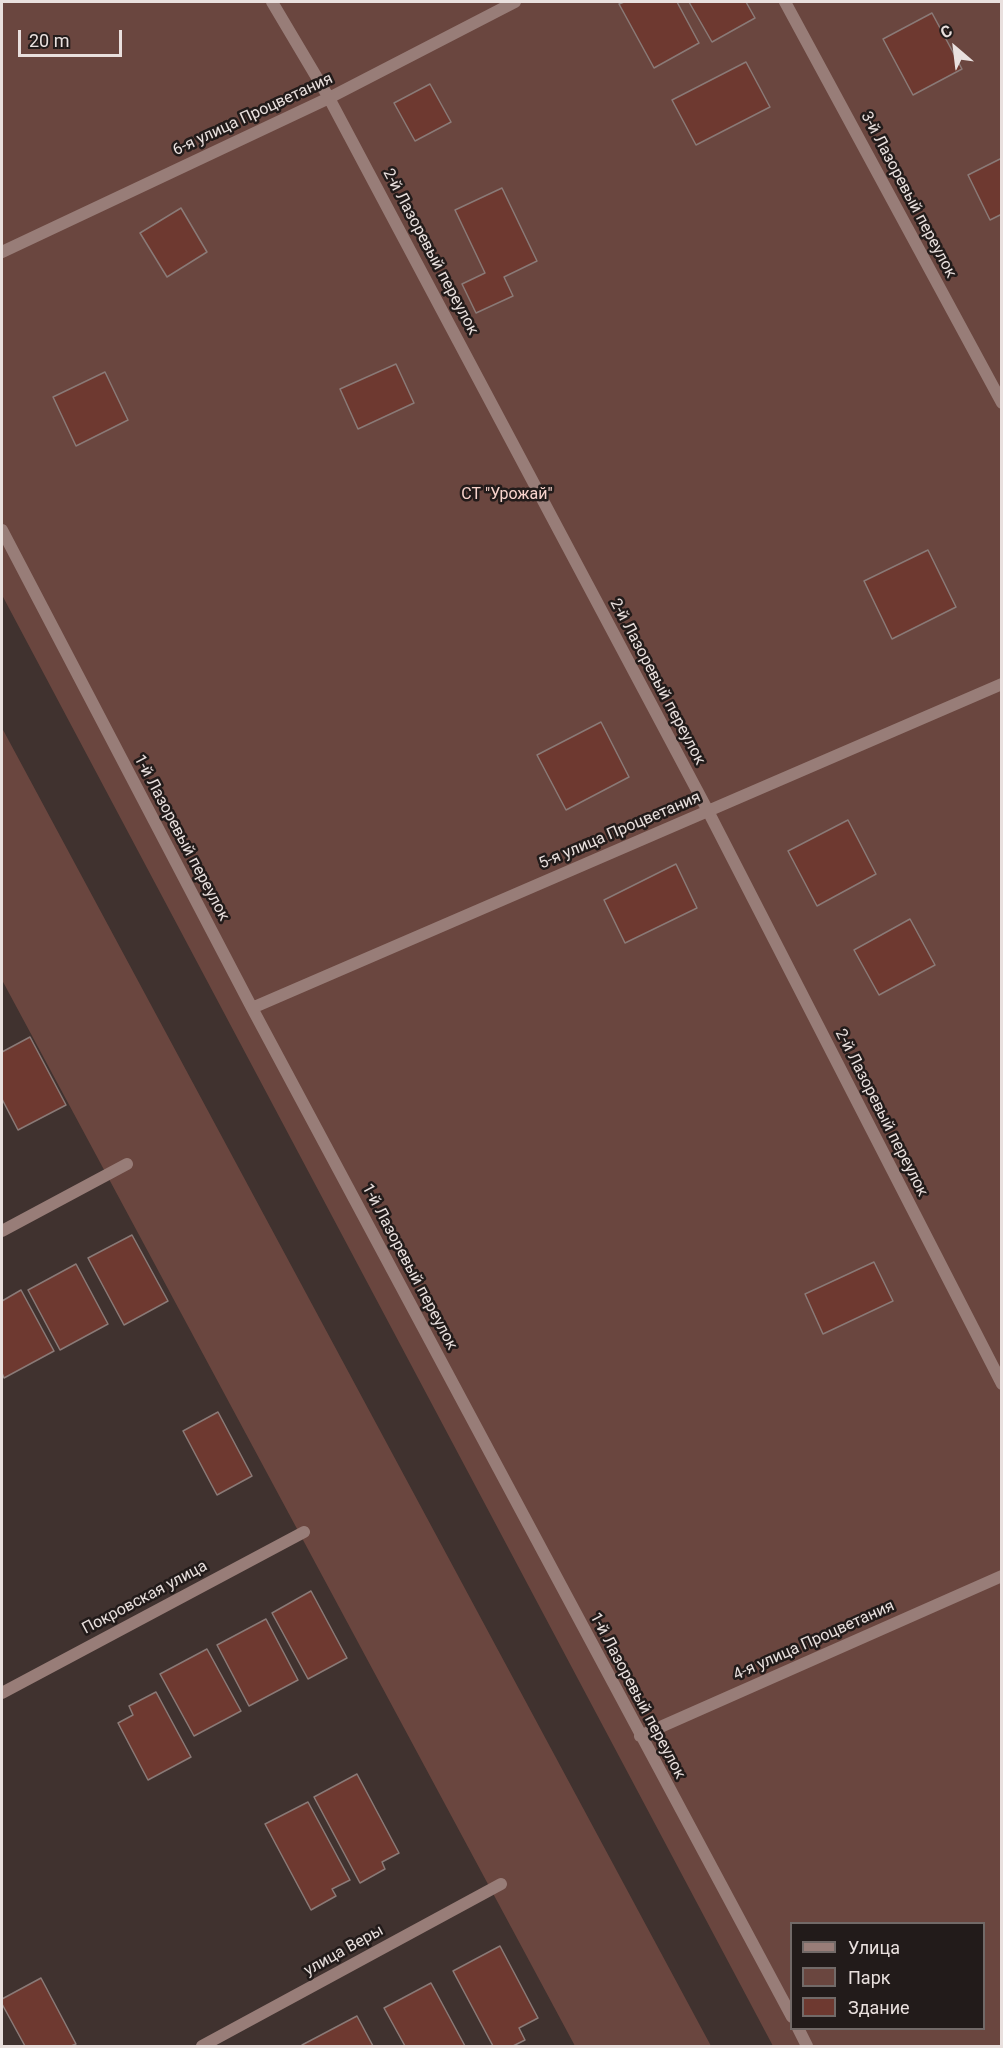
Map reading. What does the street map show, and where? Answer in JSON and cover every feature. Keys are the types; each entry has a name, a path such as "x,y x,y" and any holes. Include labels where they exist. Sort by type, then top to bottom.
{"street":[{"name":"2-й Лазоревый переулок","path":"272,2 329,98 708,812 1002,1384"},
{"name":"6-я улица Процветания","path":"2,252 329,98 515,2"},
{"name":"3-й Лазоревый переулок","path":"785,2 1002,403"},
{"name":"1-й Лазоревый переулок","path":"2,530 252,1008 790,2013"},
{"name":"5-я улица Процветания","path":"252,1008 1002,684"},
{"path":"2,1231 127,1164"},
{"name":"Покровская улица","path":"2,1693 304,1532"},
{"name":"4-я улица Процветания","path":"640,1736 1002,1576"},
{"name":"улица Веры","path":"202,2046 501,1884"},
{"path":"799,2030 807,2046"}],"green space":[{"name":"СТ \"Урожай\"","path":"2,2 1001,2 1001,2046 773,2046 2,595"},
{"path":"2,728 711,2046 575,2046 2,980"}],"building":[{"path":"624,2 677,2 699,43 654,68 619,4"},
{"path":"689,2 746,2 755,18 712,42"},
{"path":"932,13 962,69 913,95 883,39"},
{"path":"746,62 770,107 696,145 672,100"},
{"path":"430,84 451,122 415,141 394,103"},
{"path":"1002,158 1002,214 990,220 968,175"},
{"path":"502,188 537,261 504,277 513,296 476,313 462,284 485,273 455,210"},
{"path":"181,208 207,252 167,277 140,233"},
{"path":"396,364 414,403 358,429 340,389"},
{"path":"105,372 128,420 76,446 53,397"},
{"path":"928,550 956,607 892,639 864,581"},
{"path":"601,722 629,777 566,810 537,755"},
{"path":"848,820 876,874 817,906 788,851"},
{"path":"676,864 697,908 625,943 604,900"},
{"path":"910,919 935,965 879,995 854,950"},
{"path":"30,1037 66,1105 18,1130 2,1099 2,1052"},
{"path":"132,1235 168,1301 124,1325 88,1258"},
{"path":"874,1262 893,1301 823,1334 805,1294"},
{"path":"76,1264 108,1324 60,1350 28,1290"},
{"path":"21,1290 54,1351 4,1378 2,1373 2,1301"},
{"path":"218,1412 252,1476 217,1495 183,1431"},
{"path":"311,1591 347,1658 308,1679 272,1613"},
{"path":"266,1619 298,1680 249,1706 217,1645"},
{"path":"207,1649 241,1711 194,1736 160,1674"},
{"path":"156,1692 191,1757 148,1780 118,1723 133,1715 129,1706"},
{"path":"357,1774 399,1853 382,1862 385,1869 360,1883 314,1797"},
{"path":"308,1802 350,1880 332,1889 336,1896 311,1910 265,1824"},
{"path":"500,1946 538,2018 519,2028 525,2040 513,2046 493,2046 453,1971"},
{"path":"41,1978 76,2044 71,2046 25,2046 2,2004 2,1999"},
{"path":"431,1983 465,2046 405,2046 384,2008"},
{"path":"357,2016 373,2046 302,2045"}]}
